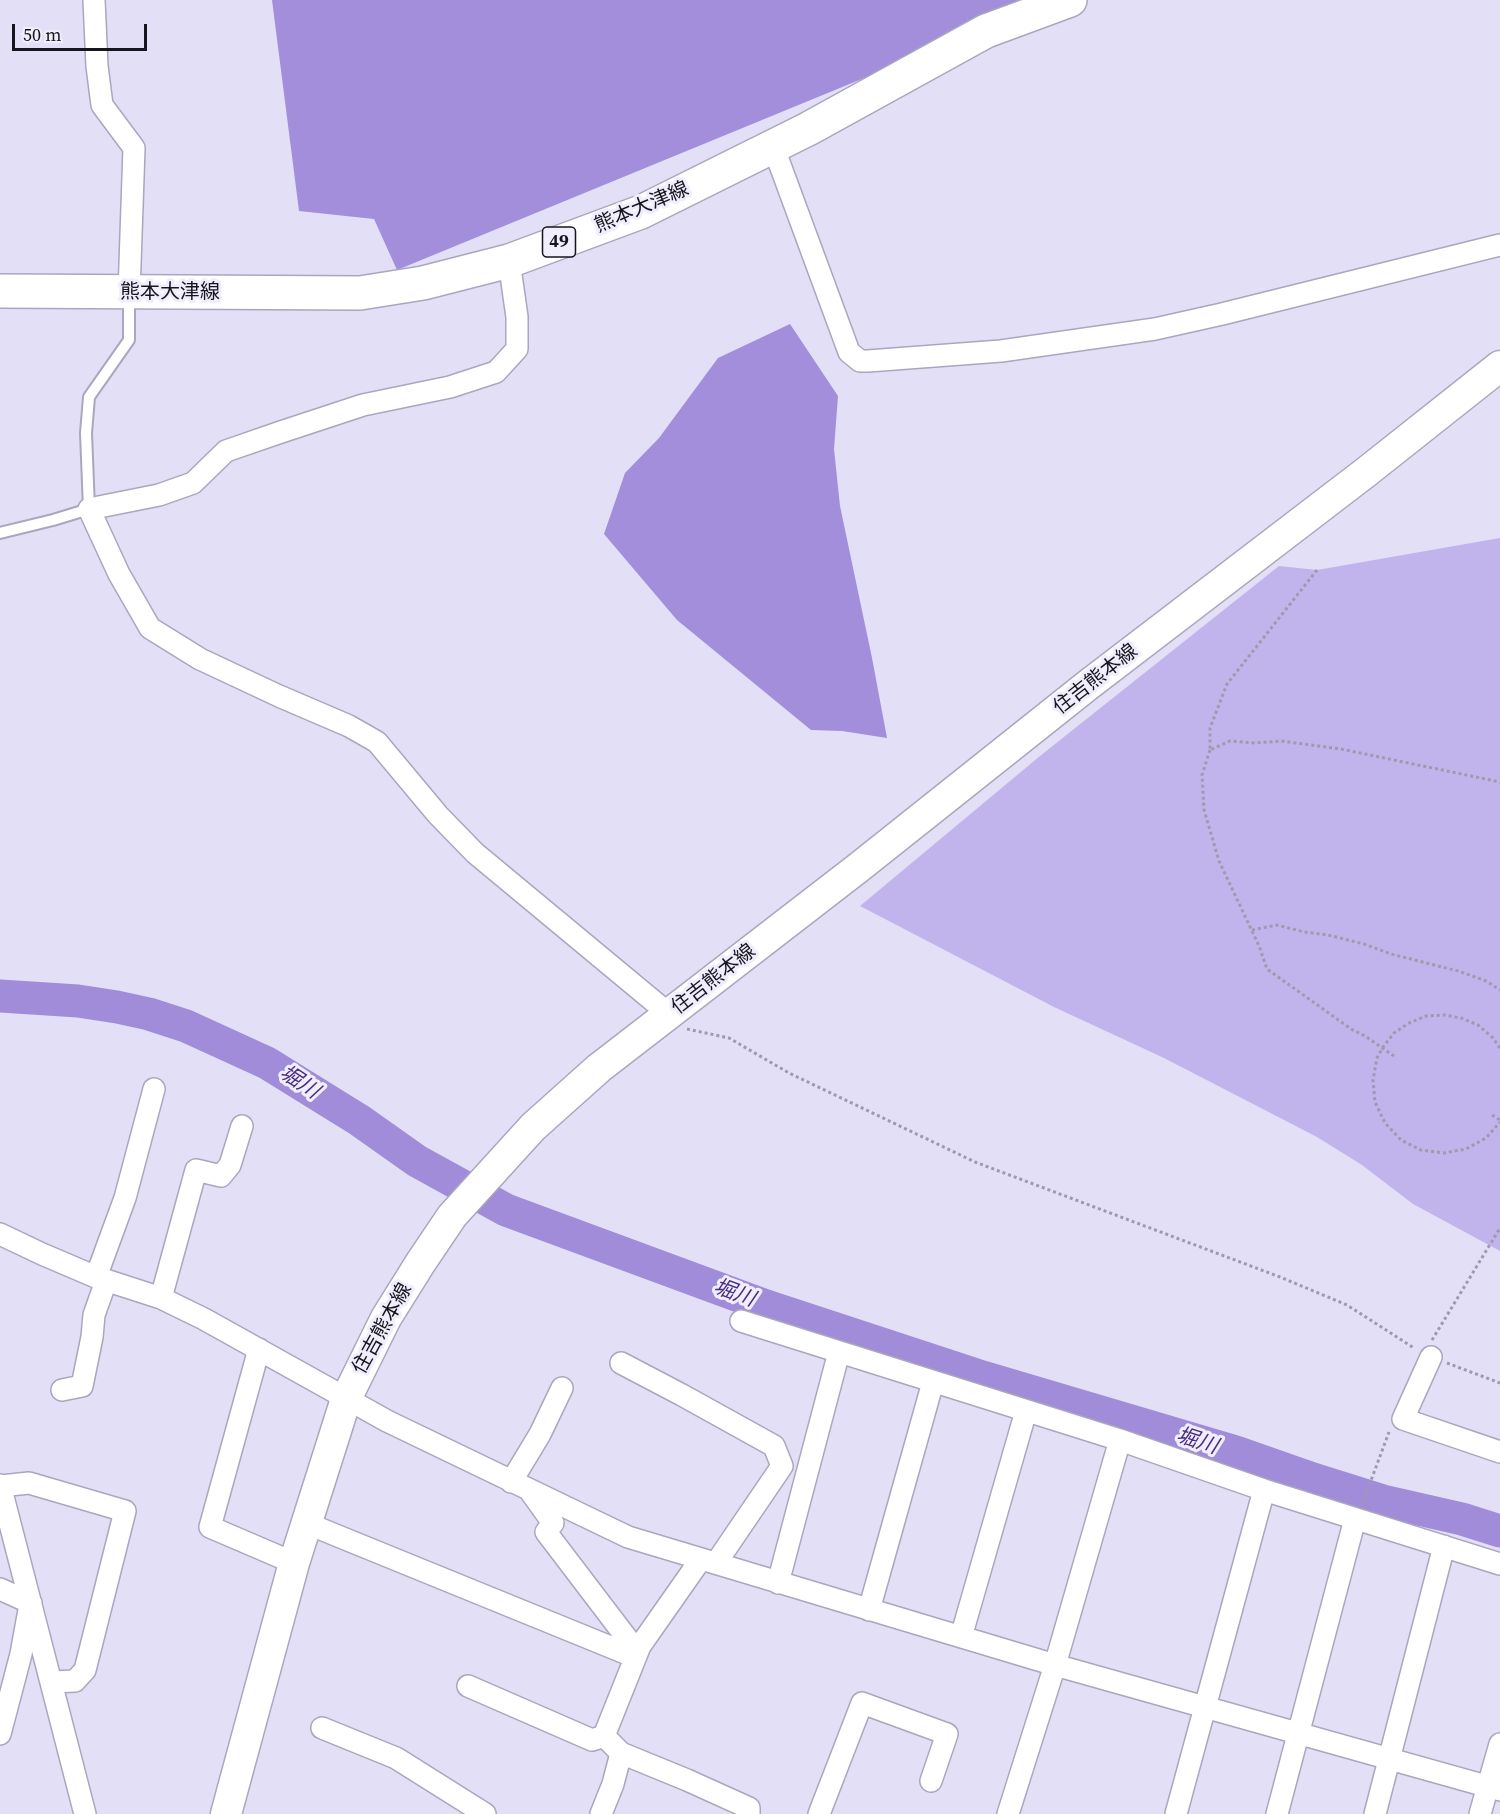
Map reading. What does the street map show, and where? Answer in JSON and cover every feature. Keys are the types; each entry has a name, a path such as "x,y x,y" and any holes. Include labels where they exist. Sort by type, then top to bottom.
{"main road":[{"name":"熊本大津線","path":"0,291 360,293 423,283 509,261 641,212 773,146 986,31 1070,0"},
{"name":"住吉熊本線","path":"226,1814 294,1563 346,1399 386,1318 452,1216 533,1127 599,1068 1500,366"}],"street":[{"path":"94,0 97,66 102,105 134,148 129,293"},
{"path":"773,146 849,352 860,361 1001,351 1155,329 1233,312 1500,245"},
{"path":"509,261 517,317 517,349 496,372 450,387 363,405 281,432 226,451 193,483 159,495 89,509 119,574 150,628 200,659 349,726 377,742 438,815 475,853 669,1014"},
{"path":"62,1390 82,1386 101,1279 154,1089"},
{"path":"161,1298 196,1170 221,1176 230,1165 242,1126"},
{"path":"0,1234 101,1279 161,1298 204,1319 387,1421 628,1537 1056,1665 1494,1788"},
{"path":"741,1321 1120,1440 1263,1490 1359,1511 1444,1546 1500,1564"},
{"path":"259,1349 210,1527 294,1563"},
{"path":"778,1583 839,1352"},
{"path":"1428,1355 1403,1419 1500,1452"},
{"path":"604,1736 637,1651 782,1466 774,1446 621,1363"},
{"path":"869,1610 933,1382"},
{"path":"521,1486 540,1434 562,1388"},
{"path":"961,1637 1026,1411"},
{"path":"1008,1814 1056,1665 1120,1440"},
{"path":"51,1682 75,1681 85,1670 125,1511 29,1483 0,1485 85,1814"},
{"path":"521,1486 553,1523 546,1532 637,1651"},
{"path":"1176,1814 1263,1490"},
{"path":"1277,1814 1359,1511"},
{"path":"306,1523 637,1651"},
{"path":"1375,1814 1444,1546"},
{"path":"0,1589 31,1603"},
{"path":"0,1734 21,1654 31,1603"},
{"path":"468,1686 517,1696 592,1740 604,1736"},
{"path":"819,1814 862,1703 948,1734 931,1781"},
{"path":"322,1728 396,1758 485,1814"},
{"path":"604,1736 621,1753 749,1808 749,1814"},
{"path":"1480,1814 1494,1788 1500,1744"},
{"path":"601,1814 613,1784 621,1753"}],"lane":[{"path":"0,533 89,509 86,433 89,397 129,340 129,293"}],"path":[{"path":"1317,570 1227,684 1210,728 1210,750 1202,775 1204,810 1219,861 1252,930 1267,969 1351,1029 1394,1056"},
{"path":"1210,750 1230,741 1255,743 1281,741 1341,749 1500,782"},
{"path":"1252,930 1277,925 1328,935 1458,971 1486,981 1500,990"},
{"path":"669,1014 689,1030 729,1038 789,1073 975,1162 1269,1273 1347,1305 1428,1355 1500,1383"},
{"path":"1492,1115 1500,1121 1486,1137 1476,1144 1455,1152 1421,1150 1401,1140 1385,1123 1375,1102 1374,1069 1383,1047 1394,1034 1409,1023 1426,1017 1444,1015 1461,1018 1478,1025 1492,1036 1500,1048"},
{"path":"1428,1355 1500,1228"},
{"path":"1359,1511 1374,1470"}],"shaded area":[{"path":"272,0 1054,0 397,270 374,219 299,211"},
{"path":"790,324 838,396 834,449 840,506 887,738 842,731 811,730 677,620 604,534 625,473 659,438 718,358"},
{"path":"1500,538 1500,1251 1413,1204 1362,1165 1317,1137 1164,1058 1054,1007 860,906 1040,756 1279,566 1317,570"}],"waterway":[{"name":"堀川","path":"0,996 78,1001 117,1007 186,1026 267,1063 359,1120 417,1161 506,1210 766,1306 976,1375 1236,1452 1383,1501 1462,1519 1500,1531"}]}
